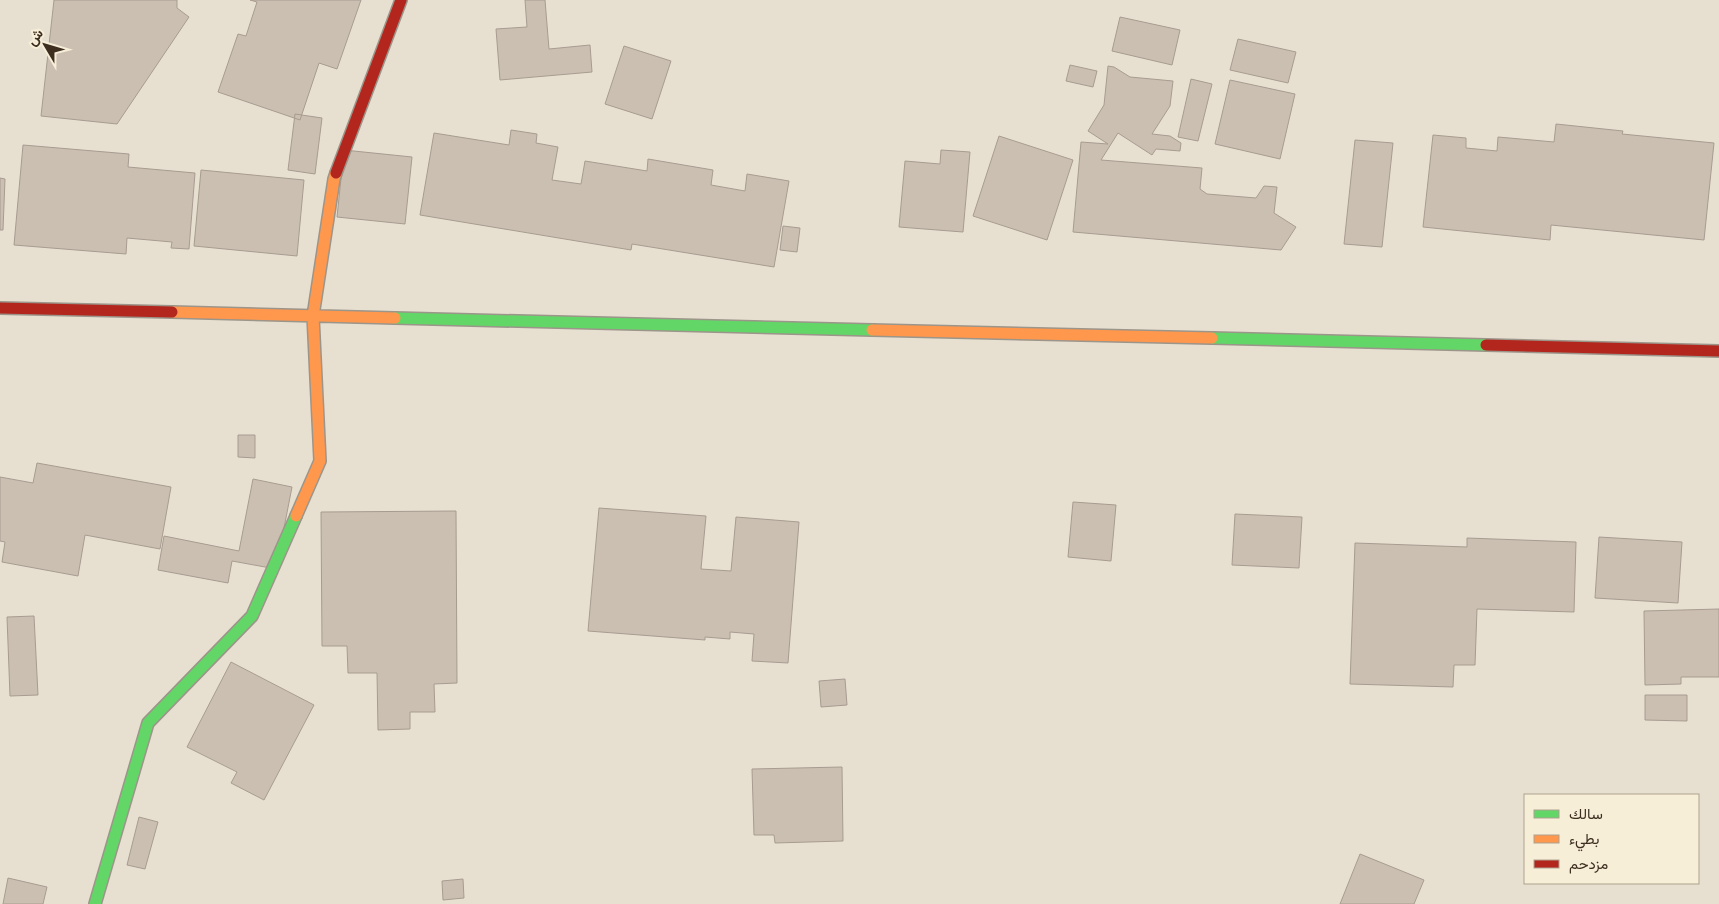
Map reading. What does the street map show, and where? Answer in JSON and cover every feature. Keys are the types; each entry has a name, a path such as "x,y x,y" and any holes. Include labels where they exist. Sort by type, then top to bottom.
{"main road":[{"path":"95,904 148,723 252,616 320,461 313,316 334,179 401,0"},
{"path":"0,308 1719,351"}],"building":[{"path":"54,0 177,0 177,8 189,17 117,124 41,116"},
{"path":"250,0 361,0 337,69 319,63 300,120 218,92 238,34 246,36 257,2"},
{"path":"525,0 545,0 549,49 590,45 592,72 500,80 496,29 527,27"},
{"path":"1120,17 1180,30 1172,65 1112,51"},
{"path":"1238,39 1296,52 1288,83 1230,70"},
{"path":"624,46 671,61 652,119 605,104"},
{"path":"1070,65 1097,71 1093,87 1066,81"},
{"path":"1108,66 1114,67 1130,77 1173,81 1170,106 1152,134 1170,136 1181,143 1180,151 1156,149 1152,155 1118,133 1101,160 1202,168 1200,189 1207,194 1256,198 1264,186 1277,187 1274,213 1296,227 1281,250 1073,232 1081,142 1108,144 1088,131 1104,105"},
{"path":"1191,79 1212,84 1198,141 1178,137"},
{"path":"1230,80 1295,94 1280,159 1215,144"},
{"path":"295,114 322,118 315,174 288,170"},
{"path":"1556,124 1623,131 1622,134 1714,143 1704,240 1551,225 1550,240 1423,227 1433,135 1466,138 1466,148 1497,151 1498,137 1554,142"},
{"path":"511,130 537,134 536,143 558,147 552,180 581,184 585,161 647,171 648,159 713,170 711,185 745,191 747,174 789,181 774,267 632,244 631,250 420,215 434,133 509,145"},
{"path":"999,136 1073,160 1047,240 973,216"},
{"path":"1355,140 1393,143 1382,247 1344,244"},
{"path":"23,145 129,154 128,167 195,173 189,249 171,248 172,242 127,238 126,254 14,245"},
{"path":"344,150 412,157 405,224 337,217"},
{"path":"941,150 970,152 963,232 899,227 905,161 940,164"},
{"path":"201,170 304,180 297,256 194,246"},
{"path":"0,178 5,179 3,230 0,230"},
{"path":"783,226 800,228 797,252 780,250"},
{"path":"238,435 255,435 255,458 238,457"},
{"path":"37,463 171,487 160,549 85,535 78,576 2,562 5,542 0,541 0,477 33,483"},
{"path":"253,479 292,487 276,569 232,561 228,583 158,570 164,536 239,551"},
{"path":"1073,502 1116,505 1111,561 1068,557"},
{"path":"599,508 706,516 701,569 731,571 736,517 799,522 788,663 752,661 754,634 730,632 730,639 705,637 705,640 588,631"},
{"path":"456,511 457,683 434,684 435,712 410,712 410,729 378,730 377,673 348,673 347,646 322,646 321,512"},
{"path":"1235,514 1302,517 1299,568 1232,565"},
{"path":"1599,537 1682,542 1678,603 1595,598"},
{"path":"1467,538 1576,542 1574,612 1477,609 1475,665 1454,665 1453,687 1350,684 1355,543 1467,547"},
{"path":"1719,609 1719,677 1681,677 1681,684 1645,685 1644,611"},
{"path":"34,616 38,695 10,696 7,617"},
{"path":"231,662 314,705 264,800 231,783 237,772 187,747"},
{"path":"845,679 847,705 821,707 819,681"},
{"path":"1645,695 1687,695 1687,721 1645,720"},
{"path":"842,767 843,841 775,843 774,835 754,835 752,769"},
{"path":"139,817 158,822 145,869 127,865"},
{"path":"1360,854 1424,880 1414,904 1340,904"},
{"path":"8,878 47,887 43,904 3,904"},
{"path":"463,879 464,898 443,900 442,881"}],"traffic: fast":[{"path":"395,318 872,330"},
{"path":"1212,338 1486,345"},
{"path":"95,904 148,723 252,616 296,516"}],"traffic: slow":[{"path":"296,516 320,461 313,316 336,173"},
{"path":"172,312 395,318"},
{"path":"872,330 1212,338"}],"traffic: jam":[{"path":"336,173 401,0"},
{"path":"0,308 172,312"},
{"path":"1486,345 1719,351"}]}
